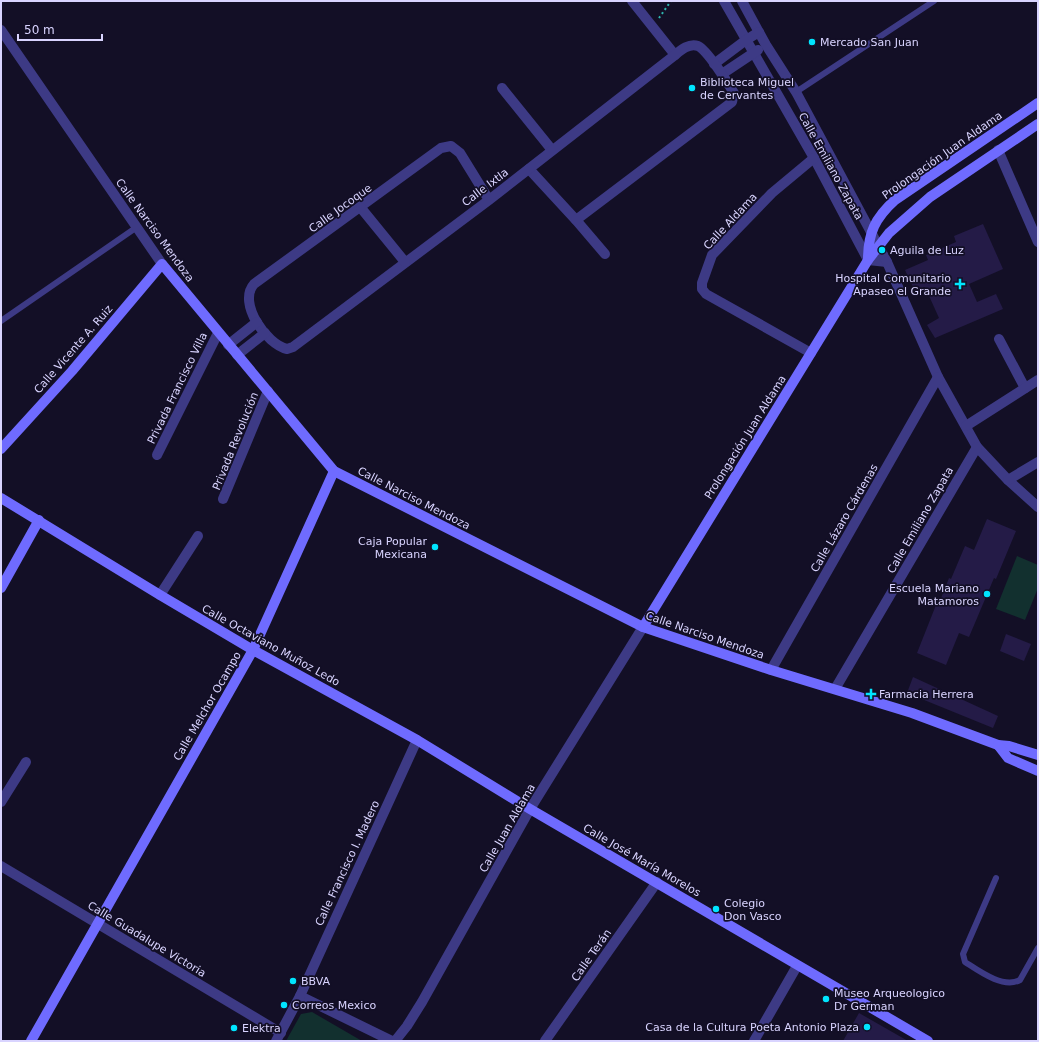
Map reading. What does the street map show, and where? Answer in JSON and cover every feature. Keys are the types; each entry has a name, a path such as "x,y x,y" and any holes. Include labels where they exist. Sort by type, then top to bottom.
{"street":[{"path":"632,1 675,54"},
{"name":"Calle Emiliano Zapata","path":"724,1 814,158 868,260"},
{"name":"Calle Emiliano Zapata","path":"742,1 766,45 796,92 887,262 938,377 977,447 1008,480 1038,507"},
{"path":"576,220 728,107 732,102 734,93 714,64 759,32"},
{"name":"Calle Narciso Mendoza","path":"2,34 162,264 334,471 642,627 771,670 912,713 998,745 1009,746 1038,755"},
{"path":"722,74 766,45"},
{"name":"Calle Ixtla","path":"265,333 279,346 287,349 304,340 405,262 489,200 675,54 686,47 697,46 714,64"},
{"path":"502,88 552,150"},
{"name":"Prolongación Juan Aldama","path":"868,260 868,244 871,232 882,214 895,200 1038,103"},
{"name":"Prolongación Juan Aldama","path":"642,627 868,260 889,233 930,197 1038,124"},
{"name":"Calle Jocoque","path":"257,322 249,310 248,295 254,284 361,208 441,148 451,146 460,153 489,200"},
{"path":"998,150 1038,242"},
{"name":"Calle Aldama","path":"811,353 706,294 702,289 702,284 712,255 772,192 814,158"},
{"path":"529,169 605,254"},
{"path":"361,208 405,262"},
{"path":"868,260 887,262"},
{"name":"Calle Vicente A. Ruiz","path":"1,449 72,371 162,264"},
{"path":"228,345 257,322 265,333 237,355"},
{"name":"Privada Francisco Villa","path":"157,455 218,333"},
{"path":"999,339 1025,388"},
{"name":"Calle Lázaro Cárdenas","path":"771,670 938,377"},
{"path":"966,426 1038,380"},
{"name":"Privada Revolución","path":"224,499 268,392"},
{"name":"Calle Emiliano Zapata","path":"835,689 977,447"},
{"path":"1008,480 1038,462"},
{"name":"Calle Melchor Ocampo","path":"31,1041 253,650 334,471"},
{"name":"Calle Octaviano Muñoz Ledo","path":"1,498 253,650 417,740 530,809"},
{"path":"1,588 39,520"},
{"path":"160,595 198,536"},
{"name":"Calle Juan Aldama","path":"395,1041 407,1026 422,1002 530,809 642,627"},
{"name":"Calle Francisco I. Madero","path":"278,1037 300,996 417,740"},
{"name":"Calle Narciso Mendoza","path":"998,745 1008,758 1038,771"},
{"path":"1,802 26,762"},
{"name":"Calle José María Morelos","path":"530,809 928,1041"},
{"name":"Calle Guadalupe Victoria","path":"1,866 98,924 278,1037"},
{"name":"Calle Terán","path":"545,1041 656,882"},
{"path":"754,1041 797,966"},
{"path":"300,996 392,1041"}],"lane":[{"path":"796,92 934,1"},
{"path":"1,321 137,228"},
{"path":"996,878 963,954 965,962 980,972 1001,981 1015,982 1020,980 1038,948"}],"path":[{"path":"653,27 671,1"}],"green space":[{"path":"1017,556 1038,565 1038,588 1025,620 996,609"},
{"path":"312,1012 362,1041 286,1041 301,1014"}],"building":[{"path":"983,224 1003,269 969,284 977,302 996,294 1003,309 935,338 927,325 939,318 925,287 915,291 905,270 928,260 926,255 956,242 954,236"},
{"path":"987,519 1016,531 969,637 959,633 946,665 917,653 936,605 938,606 949,578 951,579 965,546 974,550"},
{"path":"1006,634 1031,644 1024,661 1000,651"},
{"path":"913,677 998,716 993,728 907,693"},
{"name":"Casa de la Cultura Poeta Antonio Plaza","path":"859,1013 908,1041 843,1041"}],"place":[{"name":"Mercado San Juan","path":"812,42"},
{"name":"Biblioteca Miguel de Cervantes","path":"692,88"},
{"name":"Aguila de Luz","path":"882,250"},
{"name":"Hospital Comunitario Apaseo el Grande","path":"960,284"},
{"name":"Caja Popular Mexicana","path":"435,547"},
{"name":"Escuela Mariano Matamoros","path":"987,594"},
{"name":"Farmacia Herrera","path":"871,694"},
{"name":"Colegio Don Vasco","path":"716,909"},
{"name":"BBVA","path":"293,981"},
{"name":"Museo Arqueologico Dr German","path":"826,999"},
{"name":"Correos Mexico","path":"284,1005"},
{"name":"Casa de la Cultura Poeta Antonio Plaza","path":"867,1027"},
{"name":"Elektra","path":"234,1028"}]}
